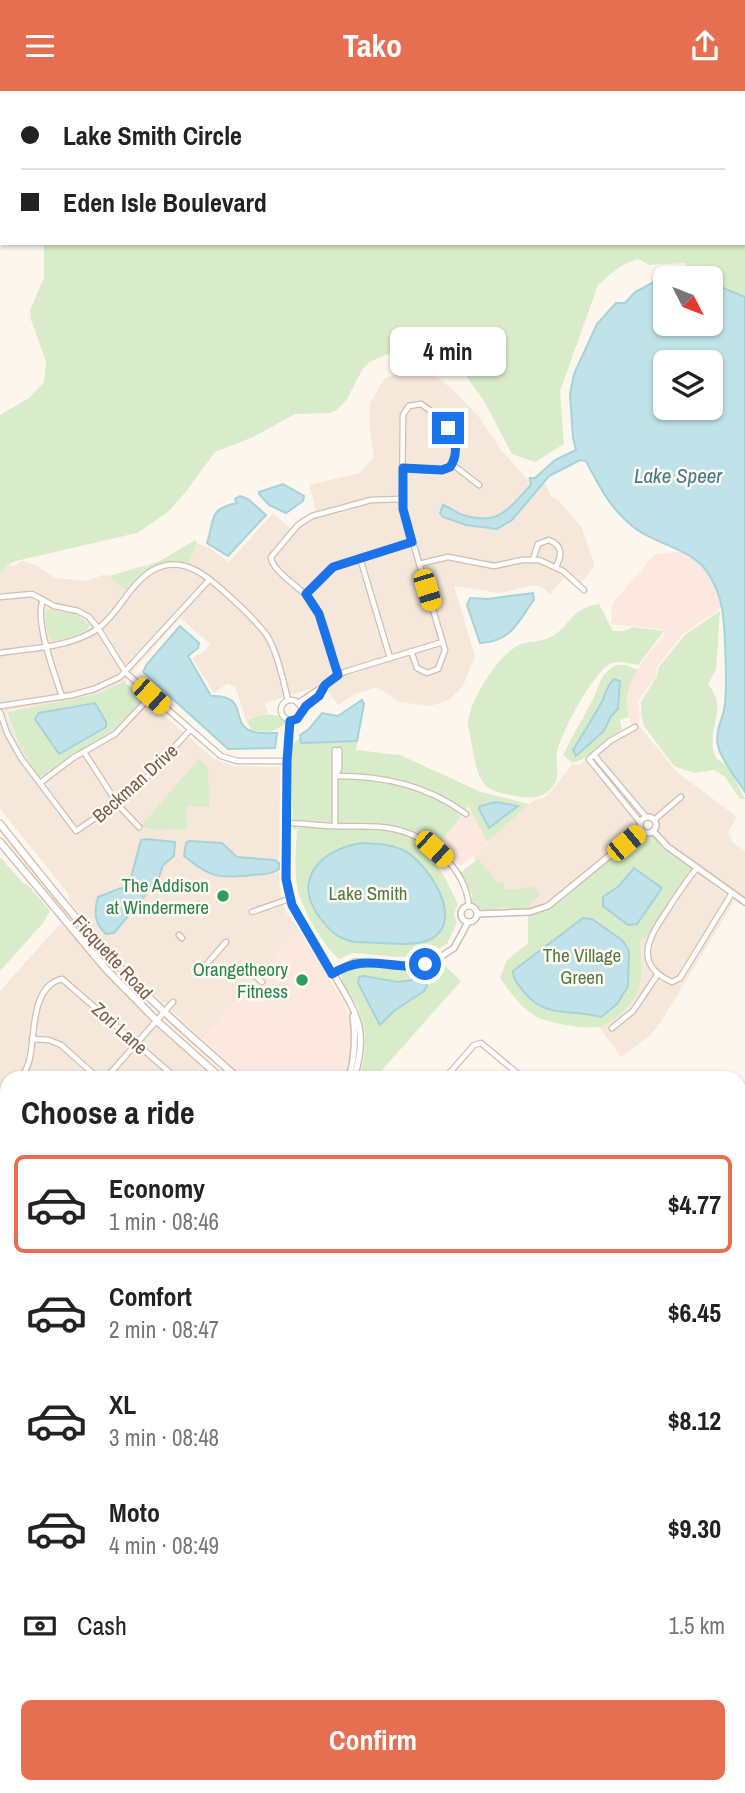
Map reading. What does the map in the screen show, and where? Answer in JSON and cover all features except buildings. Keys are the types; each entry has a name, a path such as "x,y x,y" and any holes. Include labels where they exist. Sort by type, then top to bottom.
{"main road":[{"name":"Ficquette Road","path":"0,824 90,934 164,1012 230,1071"},
{"name":"Ficquette Road","path":"0,842 84,944 157,1021 213,1071"}],"street":[{"path":"403,468 442,470 455,459 452,432 424,406 416,403 407,408 404,415 402,499 412,542 443,642 444,656 438,669 432,673 419,670 411,651"},
{"path":"452,464 479,485"},
{"path":"338,675 319,614 306,594 273,565 272,554 298,525 320,513 371,500 402,499"},
{"path":"306,594 333,567 412,542"},
{"path":"533,559 538,544 553,542 561,554 556,567"},
{"path":"419,564 448,557 494,566 533,559 556,567 584,590"},
{"path":"360,558 390,658"},
{"path":"0,653 72,641 98,628 143,578 155,569 180,565 196,570 209,580 252,619 268,639 288,700"},
{"path":"0,706 62,698 115,680 126,673 209,580"},
{"path":"0,597 26,593 84,614 98,628 126,673 214,752 230,760 287,761"},
{"path":"43,600 40,611 62,698"},
{"path":"298,703 338,675 443,642"},
{"path":"288,700 282,704 280,711 282,717 290,721 297,719 319,696 325,685"},
{"path":"0,712 14,746 40,783 121,729 151,696"},
{"path":"288,700 298,703"},
{"path":"298,703 301,712"},
{"path":"290,721 286,879 289,899 352,1007 358,1058 354,1071"},
{"path":"591,757 610,741 635,727"},
{"name":"Beckman Drive","path":"40,783 76,831 80,831 156,769 190,730"},
{"path":"335,827 337,750"},
{"path":"84,752 117,802 139,827"},
{"path":"591,757 646,817 654,820"},
{"path":"591,757 640,822 641,830"},
{"path":"336,776 378,778 405,783 435,793 466,814"},
{"path":"654,820 681,797"},
{"path":"640,822 646,817"},
{"path":"653,831 654,820"},
{"path":"287,823 388,827 418,837 453,867 463,884 469,906"},
{"path":"641,830 653,831"},
{"path":"477,914 530,912 548,906 641,830"},
{"path":"653,831 696,868 745,902"},
{"path":"696,868 649,940 648,960 658,974 672,982 680,978 732,893"},
{"path":"252,912 289,899"},
{"path":"468,922 463,920 461,912 464,907 475,909 477,914"},
{"path":"332,974 355,962 417,966 431,963 454,948 468,922 475,919 477,914"},
{"path":"205,966 226,942"},
{"path":"252,973 262,982"},
{"path":"612,1028 639,1004 658,974"},
{"name":"Zori Lane","path":"32,1039 34,1014 39,1003 54,982 62,979 168,1071"},
{"path":"112,1071 173,1002"},
{"path":"25,1071 31,1055 32,1039 49,1040 61,1045 90,1071"},
{"path":"451,1071 474,1045 481,1043 515,1071"}],"shaded area":[{"path":"409,371 436,377 451,388 479,417 501,450 526,478 545,484 551,496 559,501 581,526 595,566 576,588 564,578 550,594 533,585 500,593 454,586 475,656 463,686 449,700 430,706 399,702 377,687 353,695 338,705 321,682 313,688 265,703 268,713 246,720 235,686 227,684 214,693 192,658 206,650 210,644 180,618 125,680 127,682 84,699 10,710 6,713 19,745 72,755 113,730 142,701 142,696 214,759 233,766 280,767 281,897 286,912 299,929 202,1039 143,984 94,931 70,902 68,893 0,809 0,564 14,566 22,561 36,565 55,578 88,581 102,575 109,576 126,591 140,575 154,566 173,561 189,563 197,543 208,547 229,562 273,513 290,528 316,510 309,485 360,473 374,457 369,422 370,403 385,378","holes":["47,609 77,615 86,621 90,628 68,638"]},
{"path":"684,551 710,575 722,607 682,635 657,667 656,676 638,702 640,721 631,724 626,704 630,682 666,632 660,629 611,624 612,604 655,554"},
{"path":"636,722 676,771 737,817 728,832 733,842 745,851 745,900 673,849 656,831 655,818 645,814 637,821 637,829 615,849 544,904 529,910 501,891 473,857 529,804 544,798 572,764 580,765 613,735"},
{"path":"470,806 488,845 460,866 438,844"},
{"path":"693,868 734,902 659,1025 621,1057 599,1027 628,1006 640,940 648,937"},
{"path":"61,923 131,1000 208,1071 0,1071 0,991"},
{"path":"299,929 344,1003 350,1019 353,1055 348,1071 238,1071 202,1039"}],"green space":[{"path":"44,245 745,245 745,297 723,288 723,266 688,266 685,263 649,265 638,259 611,273 598,285 560,391 564,444 535,462 512,454 484,401 458,368 416,353 388,354 369,362 346,401 336,410 330,413 295,414 253,437 215,452 168,512 137,533 16,561 7,565 0,573 0,415 29,398 44,382 46,361 30,310 44,278"},
{"path":"195,540 197,543 189,563 170,562 154,567 126,591 109,576 158,562"},
{"path":"599,604 613,631 624,631 632,627 664,631 638,665 612,663 587,689 559,744 557,777 549,790 538,796 526,797 490,789 477,771 468,725 473,704 486,680 511,650 523,643 551,637 576,613"},
{"path":"48,609 77,615 89,624 89,629 52,641 46,625"},
{"path":"720,611 716,669 708,684 717,702 713,734 714,753 731,772 745,799 740,799 725,777 714,770 694,773 674,766 644,726 641,714 641,702 657,676 659,667 686,634"},
{"path":"616,665 638,670 628,692 629,717 620,720 622,729 581,760 572,763 563,755 603,677"},
{"path":"124,682 142,696 142,701 113,730 40,778 19,745 7,712 97,694"},
{"path":"362,699 365,703 356,750 400,755 481,792 529,804 487,842 469,806 431,854 421,849 438,867 458,904 454,914 457,923 447,944 428,955 399,957 353,953 339,959 314,926 297,887 297,830 304,830 293,829 290,748 322,713 337,716"},
{"path":"266,714 279,716 286,724 270,732 252,731 246,720"},
{"path":"199,759 208,768 209,807 187,806 187,829 155,830 141,826"},
{"name":"The Village Green","path":"640,834 653,836 667,851 693,868 648,937 640,941 641,979 635,997 625,1009 601,1026 569,1026 537,1017 521,1004 500,978 507,960 528,943 528,915 554,906"},
{"path":"0,857 50,911 43,923 0,971"},
{"path":"478,859 487,870 491,870 489,872 498,883 501,881 504,890 535,887 540,894 530,904 529,910 502,908 483,911 471,903 472,895 460,873"},
{"path":"441,962 461,981 381,1071 361,1071 365,1049 362,1020 341,973 358,964 416,969"}],"water":[{"name":"Lake Speer","path":"653,282 653,336 723,336 723,288 745,297 745,792 719,751 718,732 726,690 723,617 713,581 696,560 646,535 627,522 607,498 586,461 580,460 549,476 512,520 497,529 466,525 443,517 440,513 443,505 460,514 476,518 495,517 509,508 531,485 530,478 535,478 555,460 576,450 570,394 574,374 597,324 616,303 625,303 635,292"},
{"path":"283,484 304,496 303,501 286,513 269,505 259,494"},
{"path":"240,496 248,499 266,515 228,556 207,543 214,516 221,508 237,503 235,499"},
{"path":"533,593 534,600 513,629 500,639 480,643 467,605 470,598 488,599"},
{"path":"180,626 199,643 198,648 188,656 211,696 231,700 246,728 257,733 277,733 275,748 228,749 143,672"},
{"path":"614,679 620,681 618,709 611,716 604,731 576,756 573,750"},
{"path":"362,700 364,704 357,741 301,743 300,735 309,729 322,713 338,716"},
{"path":"95,703 106,727 59,754 35,719 39,713"},
{"path":"496,802 518,806 489,828 479,809 480,806"},
{"path":"141,840 175,842 174,856 163,865 158,880 114,933 106,934 96,917 98,897 129,885"},
{"path":"186,843 222,843 237,857 274,860 279,863 279,869 263,874 231,877 215,875 184,856"},
{"name":"Lake Smith","path":"362,843 405,851 433,880 444,906 445,919 441,930 431,939 405,944 350,941 335,934 320,918 312,904 309,891 315,868 334,852"},
{"path":"634,868 662,888 637,924 628,925 603,906 603,897 619,886"},
{"path":"583,918 592,919 623,941 629,951 628,986 617,1004 601,1017 550,1010 541,1006 523,991 513,974 513,971"},
{"path":"359,977 398,982 420,979 426,982 427,986 380,1025 358,983"}],"place":[{"name":"The Addison at Windermere","path":"223,896"},
{"name":"Orangetheory Fitness","path":"302,980"}],"route":[{"path":"425,964 407,966 360,962 351,963 332,974 288,897 287,761 290,721 297,719 306,706 319,696 325,685 338,675 319,614 306,594 324,574 337,565 412,542 403,509 403,468 442,470 450,467 455,459 455,440 448,428"}]}
